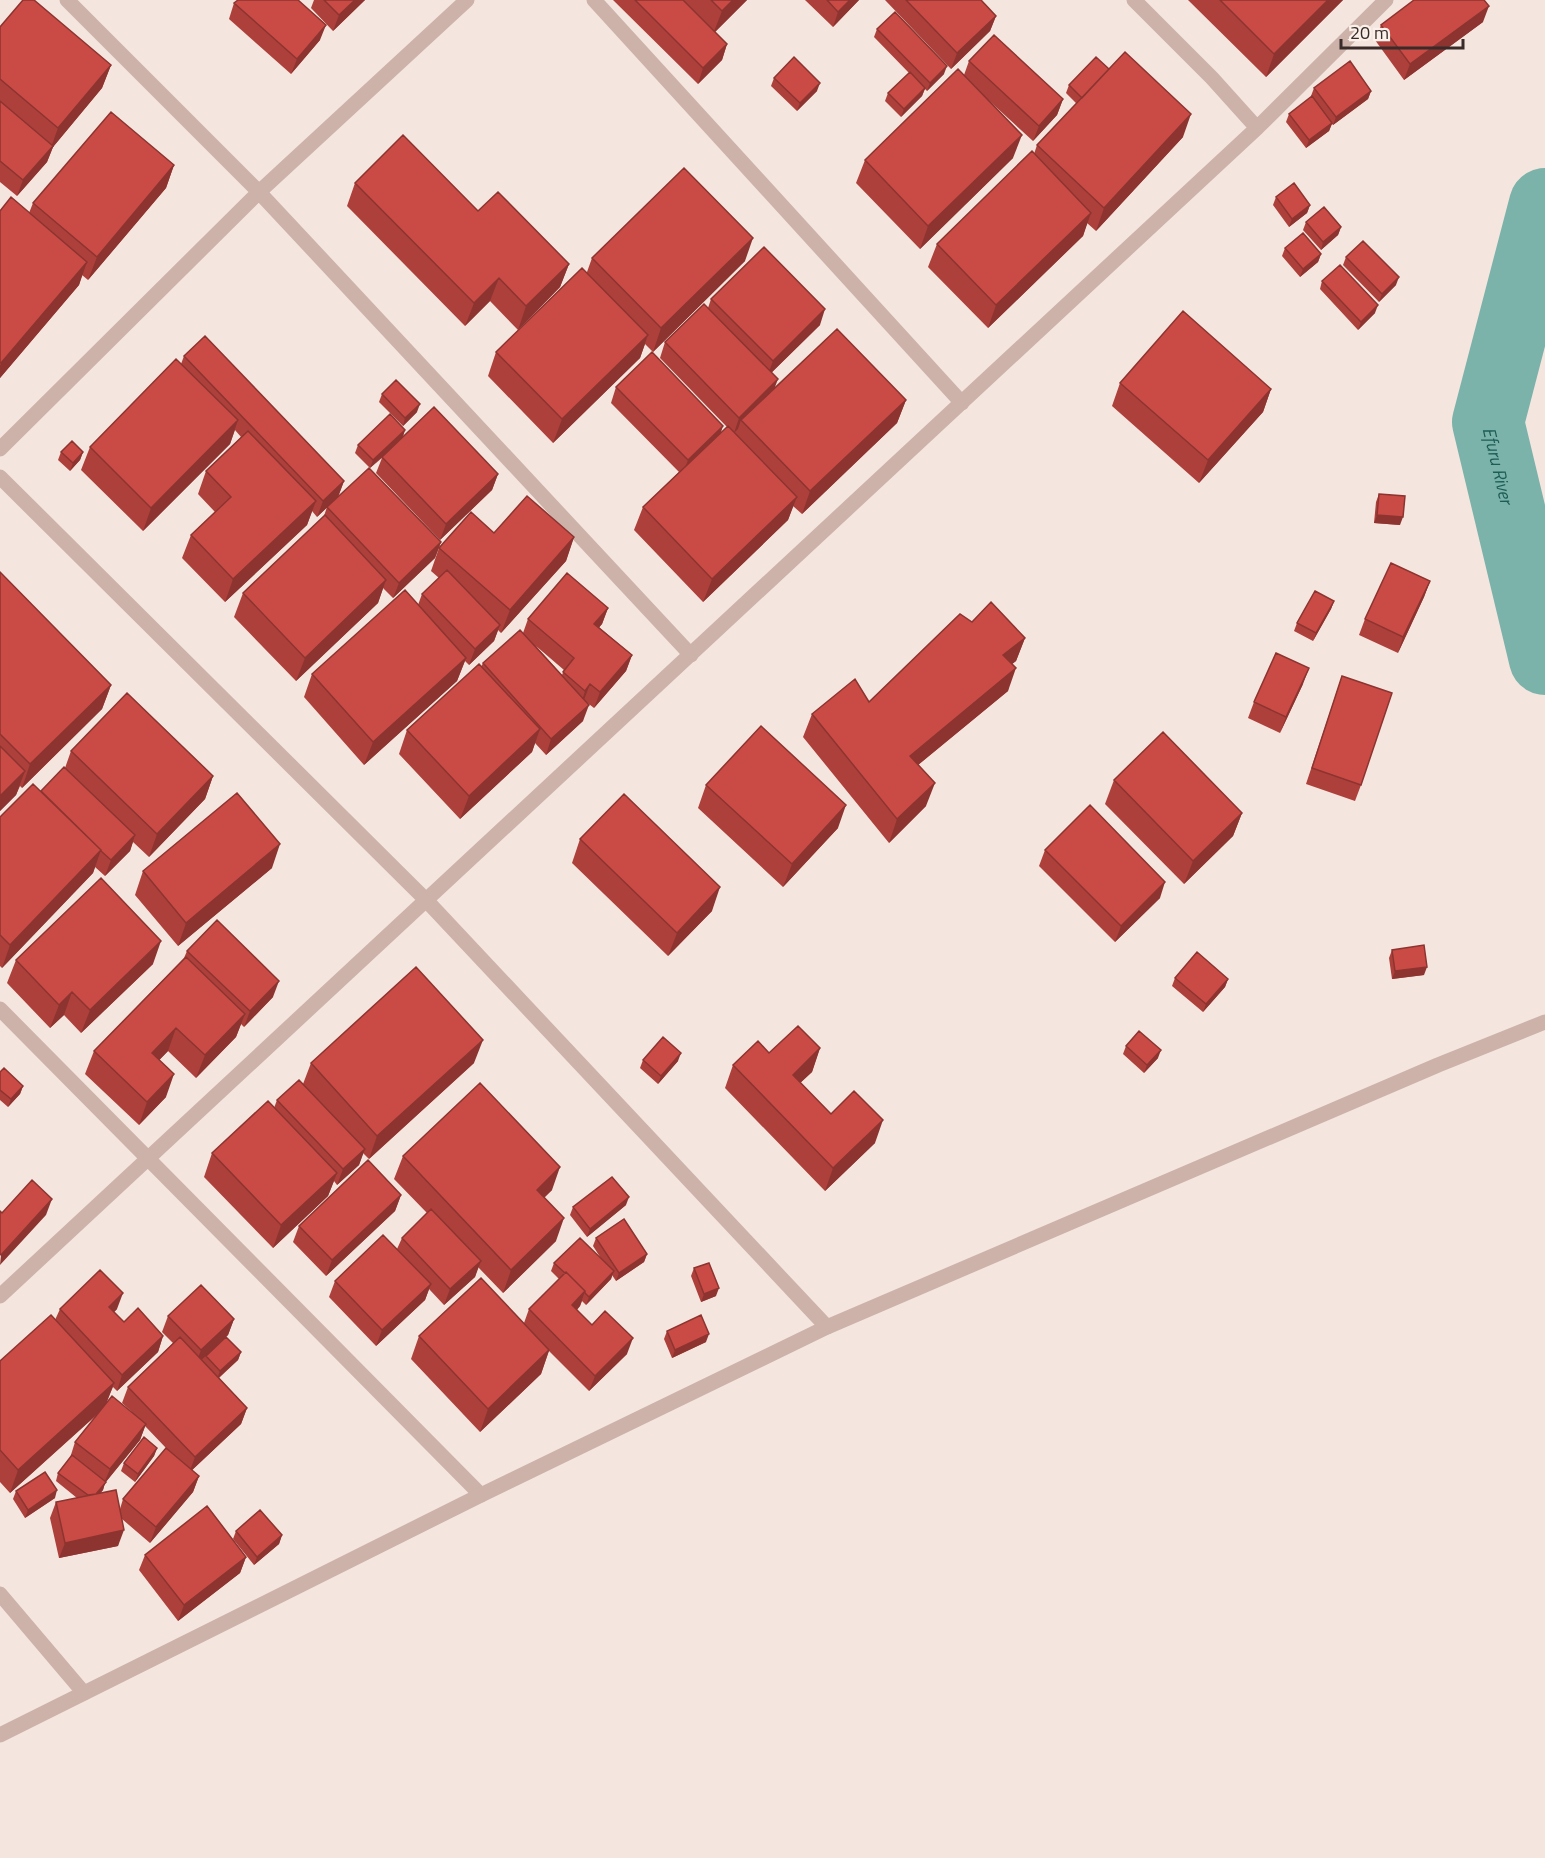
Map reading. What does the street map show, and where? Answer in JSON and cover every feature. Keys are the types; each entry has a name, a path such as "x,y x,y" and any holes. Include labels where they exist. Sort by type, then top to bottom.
{"street":[{"path":"67,0 259,192 691,655"},
{"path":"0,449 259,192 466,0"},
{"path":"594,0 962,403"},
{"path":"1134,0 1212,78 1257,128"},
{"path":"0,1296 1257,128 1386,0"},
{"path":"0,477 426,900 827,1327"},
{"path":"0,1009 481,1495"},
{"path":"0,1735 481,1495 827,1327 1438,1065 1545,1022"},
{"path":"0,1594 84,1693"}],"building":[{"path":"23,0 34,0 111,65 58,128 0,79 0,27"},
{"path":"238,0 298,0 326,25 297,59 234,3"},
{"path":"324,0 355,0 339,15"},
{"path":"635,0 683,0 727,44 703,68"},
{"path":"711,0 733,0 722,11"},
{"path":"827,0 850,0 838,12"},
{"path":"906,0 981,0 996,16 957,53"},
{"path":"1220,0 1328,0 1274,54"},
{"path":"1414,0 1484,0 1489,6 1410,64 1381,25"},
{"path":"895,12 947,66 930,83 877,29"},
{"path":"994,35 1063,99 1039,126 969,61"},
{"path":"1125,52 1191,114 1104,208 1037,145"},
{"path":"794,57 820,83 800,103 774,78"},
{"path":"1096,57 1109,69 1082,98 1069,85"},
{"path":"1350,61 1371,91 1336,117 1314,88"},
{"path":"958,69 1022,135 928,226 865,160"},
{"path":"910,72 925,88 904,109 888,93"},
{"path":"1312,96 1332,123 1309,140 1289,114"},
{"path":"0,101 53,146 23,180 0,161"},
{"path":"111,112 174,165 97,257 33,203"},
{"path":"403,135 478,211 498,192 569,264 526,306 499,278 474,303 355,183"},
{"path":"1032,151 1091,213 996,305 937,244"},
{"path":"684,168 753,238 661,328 592,258"},
{"path":"1294,183 1310,205 1292,219 1276,197"},
{"path":"11,197 87,262 1,363 0,211"},
{"path":"1324,207 1341,227 1323,242 1306,222"},
{"path":"1303,233 1321,254 1303,269 1285,248"},
{"path":"1363,241 1399,277 1382,294 1346,257"},
{"path":"764,247 825,309 773,361 711,299"},
{"path":"1340,265 1378,305 1361,322 1322,281"},
{"path":"582,268 648,335 562,419 496,352"},
{"path":"704,304 778,379 739,418 665,342"},
{"path":"1183,311 1271,389 1208,460 1120,383"},
{"path":"837,329 906,400 810,491 741,420"},
{"path":"205,336 344,481 323,501 184,356"},
{"path":"652,352 723,426 688,460 616,387"},
{"path":"176,359 238,420 151,508 90,447"},
{"path":"396,380 420,404 405,418 382,394"},
{"path":"434,407 498,474 446,524 382,457"},
{"path":"390,414 405,430 373,460 358,445"},
{"path":"728,426 797,497 712,579 643,507"},
{"path":"248,431 316,501 233,579 191,535 231,497 206,471"},
{"path":"72,441 83,452 73,463 61,452"},
{"path":"369,468 441,542 399,583 327,507"},
{"path":"1379,494 1405,496 1403,517 1377,515"},
{"path":"527,496 574,537 510,610 439,548 471,512 494,533"},
{"path":"325,515 386,580 305,658 243,593"},
{"path":"1391,563 1430,581 1403,637 1365,619"},
{"path":"447,570 500,625 475,649 422,594"},
{"path":"0,572 111,685 30,764 0,734"},
{"path":"567,573 608,608 594,624 632,655 600,692 590,684 585,691 563,672 574,658 528,619"},
{"path":"405,590 466,658 373,742 312,674"},
{"path":"1315,591 1334,601 1316,633 1297,623"},
{"path":"991,602 1025,638 1003,655 1016,668 910,756 935,783 897,819 812,714 855,679 869,702 960,614 972,622"},
{"path":"520,630 589,705 551,739 483,663"},
{"path":"1276,653 1309,668 1286,717 1254,702"},
{"path":"479,664 540,729 469,796 407,730"},
{"path":"1342,676 1392,693 1361,785 1312,768"},
{"path":"127,693 213,776 157,834 71,751"},
{"path":"761,726 846,805 792,864 706,785"},
{"path":"1163,732 1242,813 1193,861 1114,780"},
{"path":"0,746 25,771 0,796"},
{"path":"64,767 135,835 111,860 41,791"},
{"path":"33,784 101,850 10,945 0,935 0,817"},
{"path":"237,793 280,844 186,923 143,871"},
{"path":"624,794 720,887 677,933 580,839"},
{"path":"1090,805 1165,882 1121,926 1045,850"},
{"path":"101,878 161,941 90,1010 72,992 59,1005 16,960"},
{"path":"217,920 279,981 250,1011 187,951"},
{"path":"1424,945 1427,967 1395,971 1392,950"},
{"path":"1197,952 1228,979 1206,1004 1175,978"},
{"path":"186,957 245,1014 205,1055 176,1028 152,1053 174,1074 147,1102 94,1051"},
{"path":"416,967 483,1040 377,1136 311,1063"},
{"path":"798,1026 820,1048 793,1075 831,1114 854,1091 883,1120 833,1168 733,1065 758,1041 769,1053"},
{"path":"1139,1031 1161,1050 1147,1065 1126,1046"},
{"path":"663,1037 681,1053 661,1076 643,1060"},
{"path":"4,1068 23,1086 11,1099 0,1090 0,1072"},
{"path":"299,1080 365,1149 343,1169 277,1100"},
{"path":"480,1083 560,1167 537,1190 564,1218 511,1270 403,1156"},
{"path":"268,1101 337,1173 281,1225 212,1153"},
{"path":"368,1160 401,1195 332,1260 299,1226"},
{"path":"612,1177 629,1197 590,1229 573,1207"},
{"path":"32,1180 52,1199 1,1255 0,1211 2,1213"},
{"path":"431,1209 481,1261 450,1289 402,1238"},
{"path":"624,1219 647,1254 619,1273 596,1238"},
{"path":"383,1235 431,1284 382,1330 335,1281"},
{"path":"580,1238 614,1271 589,1297 566,1272 554,1263"},
{"path":"709,1263 719,1288 704,1294 694,1268"},
{"path":"100,1270 123,1293 109,1307 124,1322 138,1308 163,1336 122,1375 60,1309"},
{"path":"566,1272 585,1291 572,1305 592,1325 605,1311 633,1338 595,1376 529,1309"},
{"path":"481,1278 549,1350 488,1409 419,1336"},
{"path":"201,1285 234,1319 201,1350 168,1316"},
{"path":"51,1315 114,1383 18,1470 0,1450 0,1361"},
{"path":"701,1315 709,1334 675,1350 667,1331"},
{"path":"180,1337 247,1408 195,1457 128,1387"},
{"path":"226,1337 241,1352 220,1371 206,1356"},
{"path":"112,1396 146,1424 110,1469 75,1442"},
{"path":"144,1437 157,1448 138,1474 124,1463"},
{"path":"166,1448 199,1476 156,1527 123,1499"},
{"path":"72,1455 106,1482 96,1494 88,1495 58,1473"},
{"path":"45,1472 57,1490 28,1510 16,1491"},
{"path":"116,1490 124,1530 65,1543 56,1502"},
{"path":"207,1506 246,1557 184,1605 145,1555"},
{"path":"260,1510 282,1535 257,1557 236,1531"}],"waterway":[{"name":"Efuru River","path":"1545,204 1488,422 1545,659"}]}
